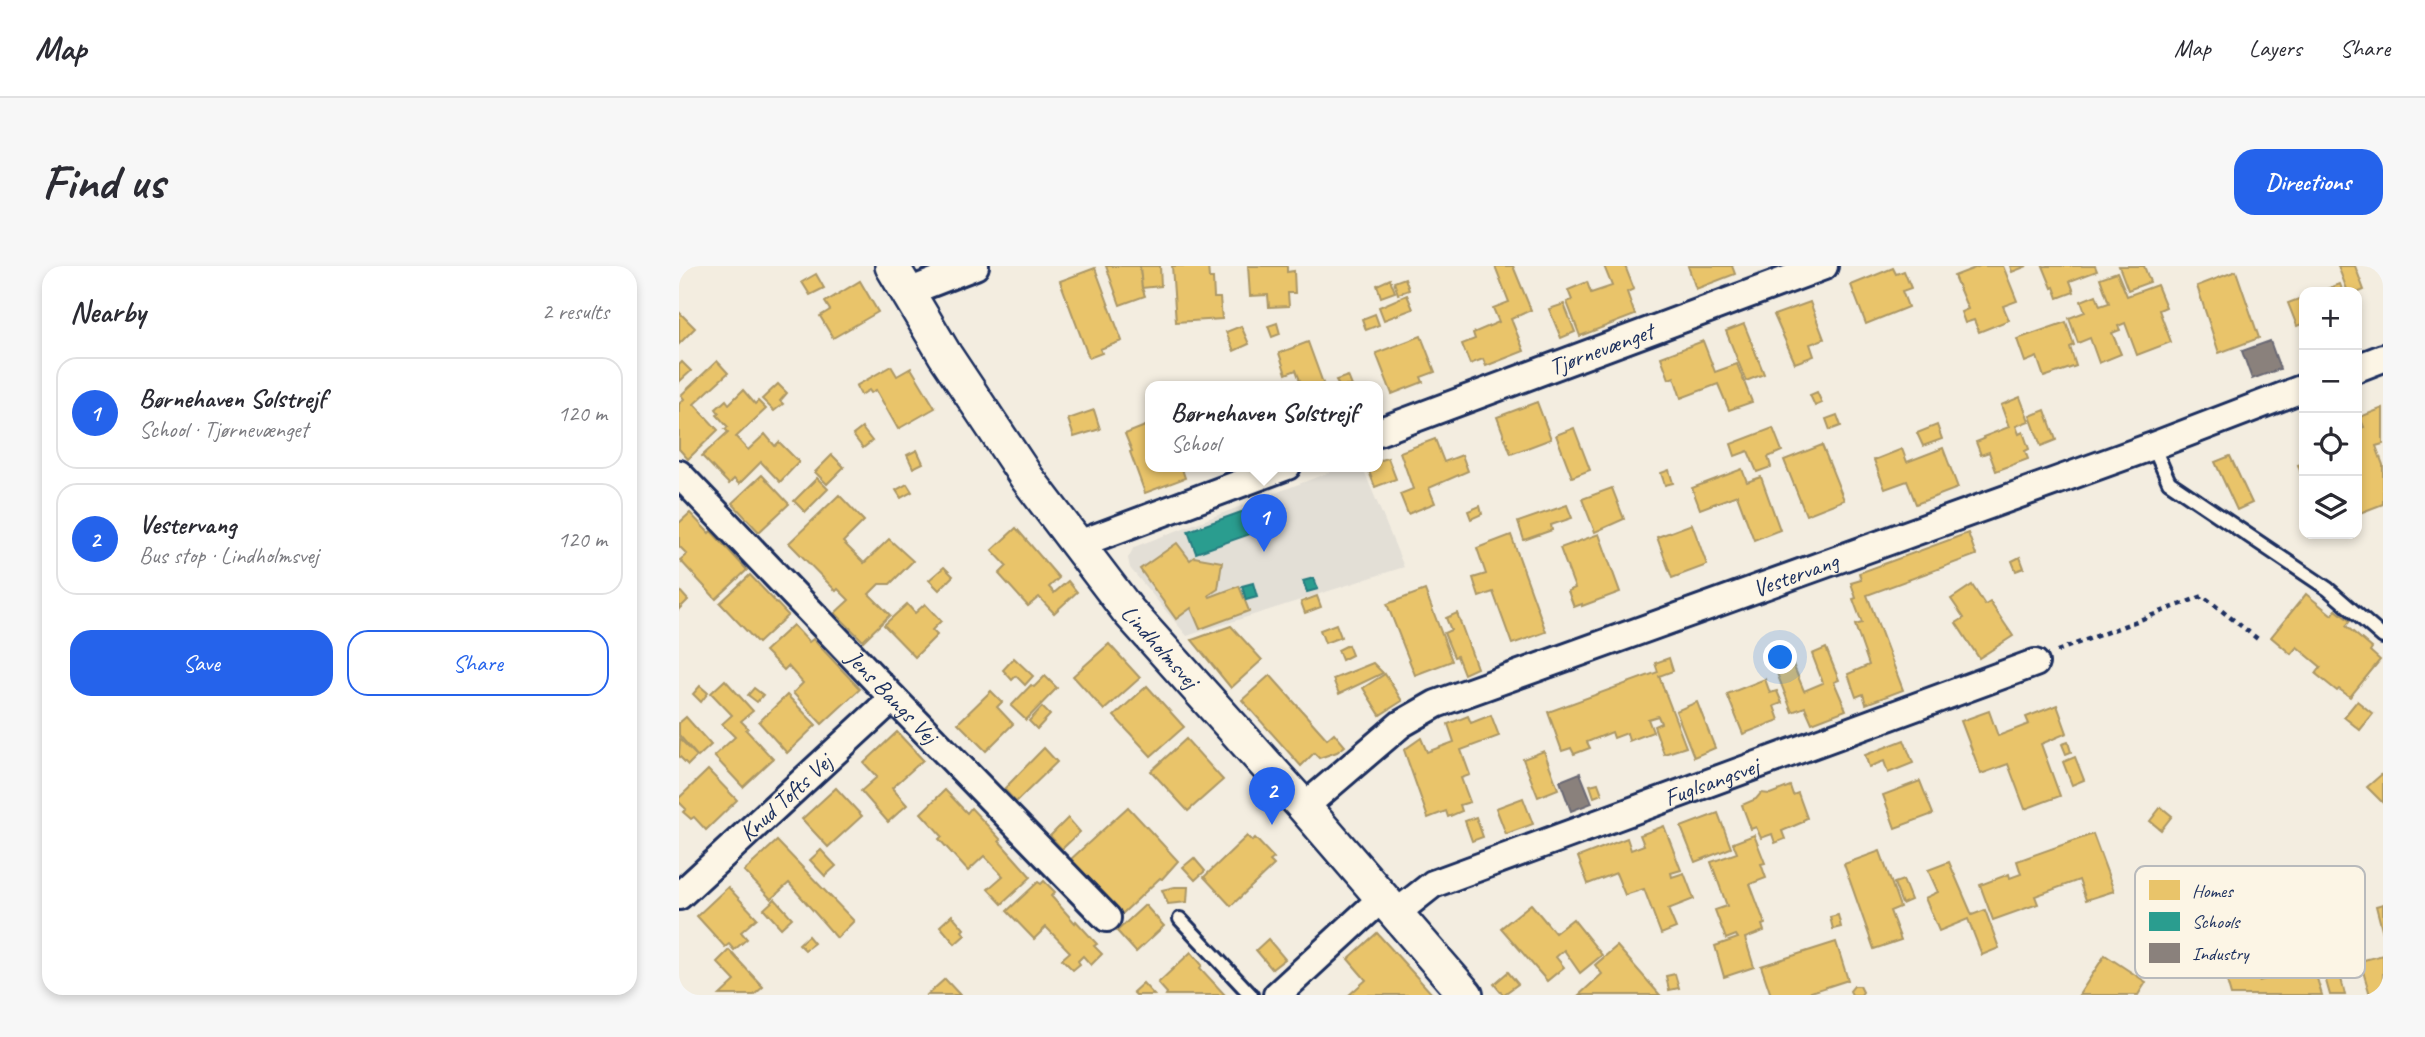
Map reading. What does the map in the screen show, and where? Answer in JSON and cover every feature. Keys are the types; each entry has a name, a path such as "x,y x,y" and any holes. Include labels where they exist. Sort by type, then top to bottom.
{"street":[{"path":"900,279 975,266"},
{"name":"Tjørnevænget","path":"1383,430 1824,266"},
{"name":"Lindholmsvej","path":"900,279 945,355 1019,467 1076,545 1129,612 1304,807 1466,995"},
{"path":"2362,366 2383,358"},
{"name":"Vestervang","path":"1304,807 1401,724 1436,704 2153,446 2299,390"},
{"path":"1076,545 1270,472"},
{"name":"Jens Bangs Vej","path":"679,474 1107,918"},
{"name":"Fuglsangsvej","path":"1277,995 1389,906 1433,884 2035,663"},
{"name":"Knud Tofts Vej","path":"679,896 893,698"}],"lane":[{"path":"2153,446 2169,482 2328,589 2383,637"},
{"path":"1180,919 1251,995"}],"path":[{"path":"2035,663 2046,655 2203,596 2259,640"}],"shaded area":[{"path":"1330,472 1364,472 1404,567 1187,636 1130,568 1128,558 1134,547"}],"building: Homes":[{"path":"1106,266 1140,266 1145,296 1120,305"},
{"path":"1140,266 1160,266 1161,286 1142,288"},
{"path":"1172,266 1208,266 1209,278 1213,278 1214,298 1220,298 1222,319 1176,322"},
{"path":"1248,266 1287,266 1287,272 1294,271 1295,293 1288,293 1289,306 1269,307 1268,295 1250,296"},
{"path":"1495,266 1513,266 1531,310 1511,319 1524,351 1486,366 1483,359 1470,364 1462,344 1475,339 1473,333 1499,322 1493,308 1509,302"},
{"path":"1604,266 1625,266 1634,289 1627,292 1635,315 1580,336 1567,302 1572,300 1568,290 1587,282 1591,293 1612,286"},
{"path":"1688,266 1732,266 1735,274 1696,289"},
{"path":"1980,266 2003,266 2017,301 2003,306 2009,320 1979,332 1974,320 1965,323 1961,312 1968,309 1954,276"},
{"path":"2010,266 2027,266 2012,272"},
{"path":"2043,266 2095,266 2097,271 2070,281 2074,292 2058,298"},
{"path":"2119,266 2144,266 2150,282 2128,290"},
{"path":"2338,266 2355,266 2364,290 2362,291 2362,287 2346,287"},
{"path":"1095,268 1122,341 1100,349 1102,353 1089,358 1060,281"},
{"path":"1893,268 1896,274 1904,271 1911,288 1902,291 1908,307 1866,324 1851,285"},
{"path":"2236,271 2259,338 2219,353 2197,286"},
{"path":"2117,272 2127,296 2157,285 2166,307 2159,310 2171,342 2137,355 2125,323 2118,326 2120,330 2112,333 2121,354 2099,363 2090,338 2078,343 2069,318 2085,312 2081,301 2096,295 2100,306 2109,303 2100,278"},
{"path":"816,274 824,288 810,295 802,282"},
{"path":"1405,278 1409,290 1398,294 1394,282"},
{"path":"1390,279 1395,292 1381,297 1377,285"},
{"path":"860,281 878,312 833,338 820,316 830,310 825,302"},
{"path":"1407,295 1413,309 1384,320 1379,307"},
{"path":"2299,299 2299,325 2297,326 2288,303"},
{"path":"1810,302 1824,339 1810,344 1814,356 1795,363 1774,315"},
{"path":"1564,304 1575,332 1561,338 1549,309"},
{"path":"679,312 695,328 679,344"},
{"path":"1375,314 1379,325 1366,330 1362,319"},
{"path":"2066,322 2074,345 2070,347 2076,366 2044,377 2037,357 2025,362 2017,339"},
{"path":"1277,323 1280,334 1272,337 1268,326"},
{"path":"1744,324 1764,374 1746,381 1726,331"},
{"path":"1241,326 1249,344 1234,351 1226,332"},
{"path":"1421,336 1435,372 1421,377 1423,382 1392,394 1376,353"},
{"path":"1703,341 1715,372 1737,364 1752,402 1729,410 1718,384 1681,398 1674,377 1669,379 1661,357"},
{"path":"1308,342 1322,381 1300,381 1296,370 1286,374 1279,353"},
{"path":"717,361 728,373 694,404 718,430 688,459 679,449 679,404 684,399 681,395"},
{"path":"682,362 691,371 679,382 679,365"},
{"path":"891,366 897,376 911,368 935,408 898,429 876,390 871,393 869,390 861,395 856,386"},
{"path":"1348,376 1350,381 1336,381"},
{"path":"778,384 787,393 780,401 783,404 774,411 762,399"},
{"path":"743,390 755,404 758,401 766,409 736,437 748,450 765,434 775,446 779,442 799,462 780,482 761,462 739,484 734,479 729,484 702,456 728,432 725,429 728,427 717,415 719,413 716,409 726,400 729,404"},
{"path":"1817,392 1822,403 1815,406 1810,395"},
{"path":"2020,397 2029,421 2016,426 2019,434 2023,432 2029,449 2025,451 2028,459 1996,471 1989,452 1981,455 1976,442 2009,427 2001,405"},
{"path":"1537,402 1551,439 1511,454 1497,417"},
{"path":"2383,408 2383,444 2376,446 2383,465 2383,504 2362,512 2364,427 2362,416"},
{"path":"1094,410 1100,429 1074,437 1068,419"},
{"path":"2045,410 2056,440 2041,446 2030,416"},
{"path":"1837,415 1841,426 1830,430 1826,419"},
{"path":"1937,425 1942,439 1923,446 1917,433"},
{"path":"1145,426 1145,472 1183,472 1185,478 1145,493 1125,434"},
{"path":"862,428 872,441 863,448 853,435"},
{"path":"1574,428 1590,470 1572,477 1556,435"},
{"path":"1773,428 1782,451 1768,457 1771,467 1757,472 1748,451 1735,456 1731,444"},
{"path":"1435,439 1444,462 1462,455 1468,471 1429,488 1435,503 1408,514 1400,494 1413,489 1400,452"},
{"path":"1822,445 1844,500 1806,515 1784,460"},
{"path":"1943,448 1958,488 1916,504 1907,481 1885,489 1874,460 1902,449 1907,462"},
{"path":"917,450 923,463 913,468 907,455"},
{"path":"832,455 844,467 827,484 815,472"},
{"path":"2230,456 2252,503 2237,510 2215,462"},
{"path":"1388,458 1396,479 1375,487 1369,472 1383,472 1383,460"},
{"path":"1742,469 1747,482 1761,477 1780,530 1754,540 1737,495 1700,509 1692,488"},
{"path":"1669,470 1673,483 1665,485 1661,473"},
{"path":"762,475 789,504 759,532 732,503"},
{"path":"817,478 828,489 805,512 794,501"},
{"path":"907,484 912,492 901,498 896,490"},
{"path":"1612,488 1624,519 1595,532 1582,499"},
{"path":"839,495 864,521 843,542 864,563 889,539 913,561 890,584 879,584 869,594 890,615 863,641 835,613 849,600 838,589 836,591 789,543"},
{"path":"1567,505 1572,518 1551,525 1552,530 1524,540 1518,522"},
{"path":"1480,506 1482,514 1471,519 1468,511"},
{"path":"690,513 709,533 711,531 747,570 716,599 680,560 687,554 679,546 679,523"},
{"path":"1692,524 1707,565 1672,578 1657,537"},
{"path":"1016,528 1059,578 1049,587 1054,593 1068,581 1077,592 1054,613 1039,597 1028,606 999,574 1007,566 992,550"},
{"path":"1968,533 1976,555 1867,595 1903,690 1866,704 1863,694 1856,697 1848,674 1869,665 1855,625 1862,623 1853,599 1856,598 1851,583 1861,580 1859,573"},
{"path":"1599,534 1620,592 1574,607 1568,591 1575,588 1560,548"},
{"path":"1511,535 1546,632 1512,644 1493,592 1479,597 1473,578 1486,574 1477,548"},
{"path":"1177,543 1190,560 1194,557 1222,562 1218,589 1209,595 1210,597 1239,586 1249,611 1200,629 1191,608 1176,619 1140,569"},
{"path":"2020,557 2024,568 2016,571 2012,561"},
{"path":"944,567 953,576 939,590 929,580"},
{"path":"750,575 788,615 758,643 720,603"},
{"path":"1972,585 1985,605 1990,602 2013,636 1979,658 1956,623 1964,618 1951,599"},
{"path":"679,590 688,600 679,609"},
{"path":"1425,590 1452,661 1415,675 1387,604"},
{"path":"2306,594 2332,615 2336,610 2350,621 2346,626 2372,648 2370,651 2380,660 2350,697 2339,689 2337,691 2316,674 2321,667 2297,647 2291,654 2271,637"},
{"path":"1317,596 1321,607 1305,613 1301,602"},
{"path":"907,604 915,613 925,604 941,621 932,630 937,635 915,657 884,625"},
{"path":"1457,613 1477,668 1464,674 1444,633 1451,630 1446,618"},
{"path":"1336,624 1341,637 1325,643 1320,630"},
{"path":"793,625 809,642 813,639 860,689 822,724 793,693 803,683 788,666 784,670 765,651"},
{"path":"1231,626 1262,660 1231,688 1192,640"},
{"path":"1109,644 1140,678 1104,710 1073,676"},
{"path":"1348,645 1352,655 1342,660 1338,650"},
{"path":"1826,648 1839,680 1834,682 1846,710 1812,723 1805,707 1792,712 1775,668 1792,662 1804,691 1823,683 1812,654"},
{"path":"1014,658 1033,676 1025,685 1016,676 1012,680 1003,670"},
{"path":"1669,658 1673,671 1659,676 1686,747 1664,754 1654,726 1661,723 1658,716 1648,719 1653,732 1629,741 1627,733 1614,738 1612,732 1587,742 1590,748 1574,754 1571,748 1562,751 1548,712 1658,672 1655,663"},
{"path":"1373,663 1383,673 1339,694 1333,679"},
{"path":"1385,674 1402,701 1380,715 1363,688"},
{"path":"1270,675 1327,739 1334,733 1345,746 1319,758 1314,753 1301,766 1242,700"},
{"path":"1045,676 1057,688 1026,720 1011,706 1031,685 1034,687"},
{"path":"1765,679 1770,693 1777,691 1782,703 1774,706 1779,720 1743,734 1727,694"},
{"path":"725,680 753,711 741,721 748,728 746,730 773,759 743,787 714,756 735,737 722,724 732,715 711,693"},
{"path":"700,686 708,693 701,702 693,694"},
{"path":"1147,686 1184,727 1151,756 1114,716"},
{"path":"754,688 763,695 757,702 748,695"},
{"path":"991,691 1002,702 997,707 1013,724 986,751 958,723"},
{"path":"787,695 816,725 787,753 759,722"},
{"path":"2357,701 2373,714 2360,730 2344,717"},
{"path":"1697,702 1715,748 1694,757 1676,711"},
{"path":"2057,705 2067,733 2041,744 2060,796 2025,809 2008,764 1981,774 1961,721 1989,711 1998,736 2029,724 2026,717"},
{"path":"1042,707 1050,715 1037,729 1029,721"},
{"path":"1491,715 1499,736 1461,750 1470,775 1461,778 1470,802 1460,805 1462,811 1448,817 1446,811 1428,818 1404,750 1421,738 1427,752 1454,742 1448,724 1468,716 1471,723"},
{"path":"686,717 711,745 698,757 679,735 679,723"},
{"path":"897,732 923,760 892,788 907,805 888,822 861,791 877,777 864,763"},
{"path":"680,739 697,756 688,765 679,756"},
{"path":"1186,739 1223,780 1188,811 1151,771"},
{"path":"1904,740 1913,763 1888,773 1884,761 1869,767 1865,755"},
{"path":"2068,742 2071,752 2066,754 2062,744"},
{"path":"1044,748 1057,762 1016,802 1004,789"},
{"path":"1544,751 1558,789 1538,797 1523,759"},
{"path":"2075,757 2084,780 2072,785 2063,762"},
{"path":"708,770 737,800 706,830 694,817 691,819 683,812 686,809 679,802 679,798"},
{"path":"2383,775 2383,803 2367,787"},
{"path":"1920,781 1933,814 1895,828 1883,795"},
{"path":"1598,783 1602,794 1594,797 1590,785"},
{"path":"1790,786 1793,795 1798,793 1807,818 1782,831 1785,839 1775,843 1772,834 1761,838 1756,827 1751,829 1742,805 1756,799 1761,793 1770,794"},
{"path":"836,788 862,816 828,847 802,819"},
{"path":"945,790 967,813 971,808 1031,877 1002,904 988,889 1003,876 984,856 968,871 939,839 942,836 921,813"},
{"path":"1523,798 1533,824 1506,834 1496,808"},
{"path":"1128,807 1178,861 1122,914 1071,859"},
{"path":"2161,807 2172,816 2161,830 2150,821"},
{"path":"1718,813 1731,848 1695,862 1681,827"},
{"path":"1476,817 1483,837 1472,841 1465,821"},
{"path":"1068,818 1080,832 1062,849 1050,836"},
{"path":"1664,826 1681,870 1671,873 1672,877 1684,873 1694,899 1668,909 1676,928 1661,934 1644,889 1625,895 1616,873 1588,884 1578,857 1627,838 1631,850 1644,845 1640,835"},
{"path":"2093,834 2114,891 2086,900 2079,880 2035,896 2038,904 1993,920 1980,885 2009,874 2010,878 2021,874 2017,861"},
{"path":"1754,835 1765,863 1761,864 1766,878 1750,884 1765,924 1762,925 1764,931 1745,938 1754,967 1724,977 1715,946 1738,938 1736,935 1726,939 1715,910 1727,906 1711,862 1737,853 1733,843"},
{"path":"1247,836 1252,841 1255,838 1274,858 1270,861 1274,865 1231,906 1204,877"},
{"path":"777,841 854,921 837,938 789,883 771,899 744,871"},
{"path":"821,850 836,866 825,876 810,860"},
{"path":"1880,851 1900,907 1890,911 1901,940 1874,949 1844,864"},
{"path":"1194,858 1205,871 1195,880 1183,867"},
{"path":"1949,862 1972,915 1985,910 1999,948 1982,955 1968,919 1939,931 1925,898 1938,892 1928,870"},
{"path":"1903,880 1911,900 1902,904 1894,883"},
{"path":"1044,881 1055,892 1051,896 1097,944 1094,946 1102,954 1091,965 1083,956 1078,961 1080,964 1073,970 1062,959 1070,952 1046,927 1034,939 1007,911 1038,882 1041,884"},
{"path":"728,887 757,918 741,932 747,939 734,950 729,944 725,947 697,916"},
{"path":"1188,887 1187,902 1168,904 1162,890"},
{"path":"775,899 792,918 781,928 764,909"},
{"path":"1531,904 1555,933 1573,919 1602,955 1580,973 1564,950 1556,957 1564,967 1547,981 1501,928"},
{"path":"2383,904 2383,933 2376,906"},
{"path":"1145,905 1164,926 1136,952 1117,931"},
{"path":"952,915 964,929 962,931 965,935 955,944 940,926"},
{"path":"1838,915 1841,927 1833,929 1830,917"},
{"path":"1377,933 1433,995 1349,995 1366,980 1348,959"},
{"path":"808,936 814,943 805,950 799,944"},
{"path":"1268,939 1285,959 1272,969 1256,950"},
{"path":"1836,942 1848,980 1802,995 1771,995 1761,966"},
{"path":"1617,946 1660,995 1579,995 1602,974 1595,965"},
{"path":"729,950 763,987 754,995 720,995 735,981 717,962"},
{"path":"1191,952 1202,965 1200,968 1225,995 1166,995 1158,983"},
{"path":"2105,955 2135,975 2135,978 2146,982 2138,995 2079,995"},
{"path":"2383,955 2383,994 2370,995 2365,978 2365,960"},
{"path":"1508,972 1518,984 1503,995 1494,984"},
{"path":"1675,974 1679,988 1669,990 1666,976"},
{"path":"2226,978 2258,978 2259,981 2269,978 2317,978 2322,995 2231,995"},
{"path":"2325,978 2341,978 2345,995 2330,995"},
{"path":"945,979 960,995 927,995"},
{"path":"1143,983 1154,995 1136,995 1133,992"},
{"path":"1854,986 1860,986 1863,992 1861,995 1852,995 1850,991"}],"building: Schools":[{"path":"1244,511 1253,533 1196,553 1188,531"},
{"path":"1314,578 1318,589 1307,592 1303,581"},
{"path":"1253,583 1257,597 1246,600 1242,586"}],"building: Industry":[{"path":"2270,341 2280,369 2252,379 2242,351"},
{"path":"1580,773 1592,803 1571,811 1560,781"}],"place":[{"name":"Børnehaven Solstrejf","path":"1264,552"},
{"name":"Vestervang","path":"1272,825"}]}
